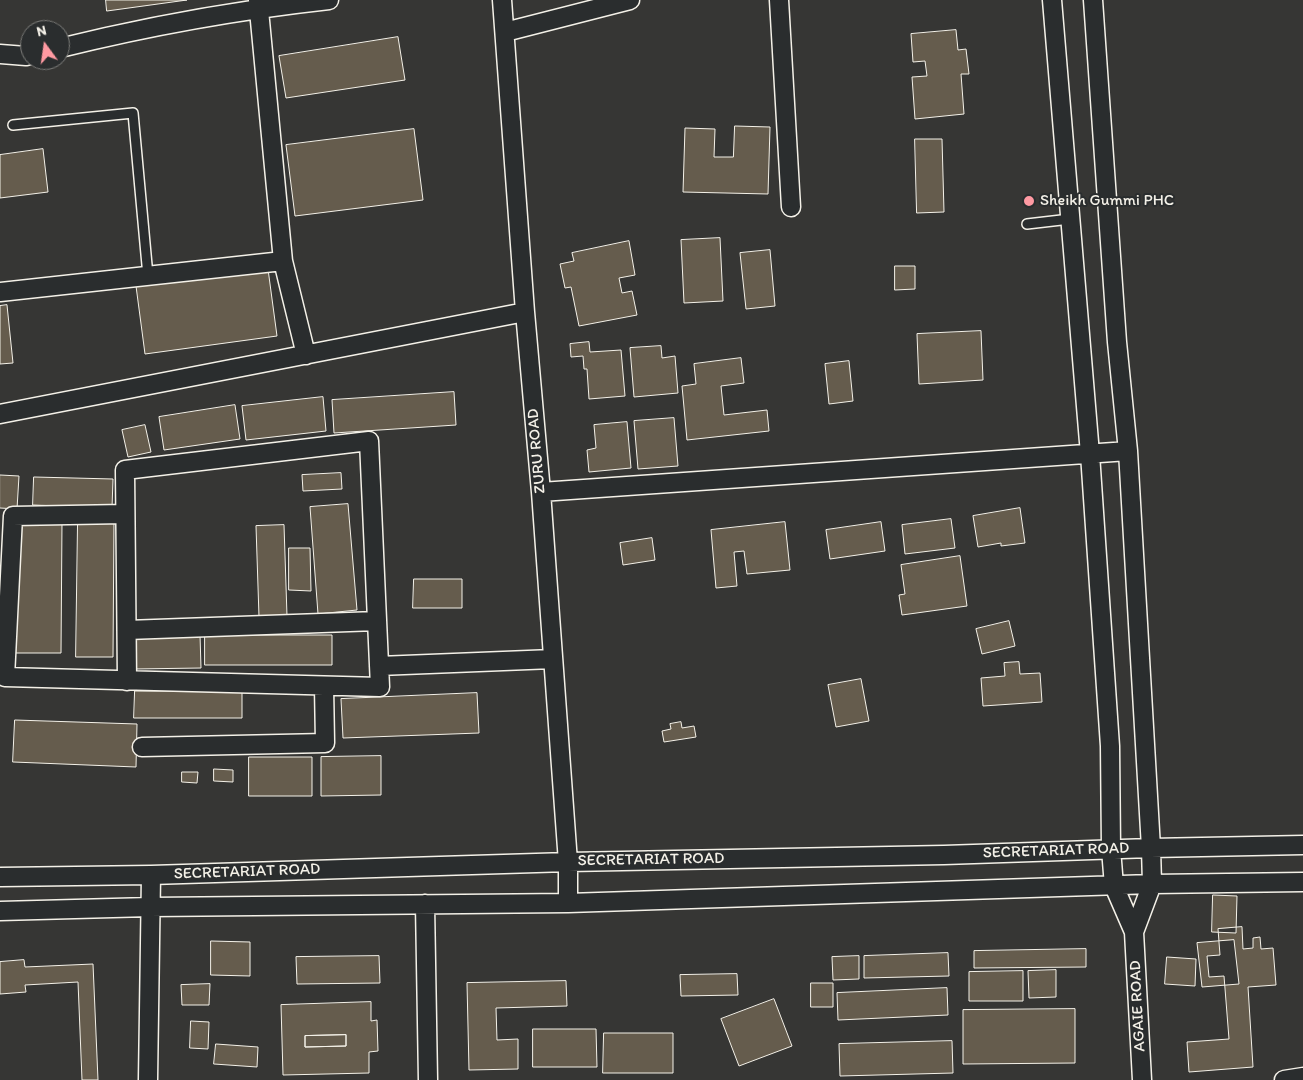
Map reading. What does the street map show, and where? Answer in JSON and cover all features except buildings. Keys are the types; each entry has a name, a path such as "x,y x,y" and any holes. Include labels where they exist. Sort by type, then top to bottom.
{"street":[{"path":"70,46 259,4 329,0"},
{"name":"ZURU ROAD","path":"502,0 525,312 554,659 568,862 568,902"},
{"path":"504,32 630,0"},
{"path":"779,0 791,207"},
{"path":"1052,0 1090,454 1110,746 1111,849 1114,886 1134,932"},
{"path":"1093,0 1117,342 1128,450 1151,848 1152,884 1134,932"},
{"path":"259,4 283,262 306,355"},
{"path":"0,54 20,55"},
{"path":"0,292 283,262"},
{"path":"0,414 525,312"},
{"path":"124,514 13,516 5,677 380,688 369,440 125,470 127,680"},
{"path":"541,492 1128,450"},
{"path":"126,630 377,621"},
{"path":"379,666 554,659"},
{"path":"142,746 325,743 324,686"},
{"name":"SECRETARIAT ROAD","path":"0,877 151,875 568,862 944,855 1303,845"},
{"path":"148,1080 151,875"},
{"name":"SECRETARIAT ROAD","path":"0,911 150,907 568,902 1152,884 1303,882"},
{"path":"425,904 428,1080"},
{"name":"AGAIE ROAD","path":"1134,932 1142,1080"},
{"path":"1284,1080 1303,1078"}],"lane":[{"path":"13,125 133,113 148,276"},
{"path":"1027,224 1070,219"}],"place":[{"name":"Sheikh Gummi PHC","path":"1029,201"}]}
